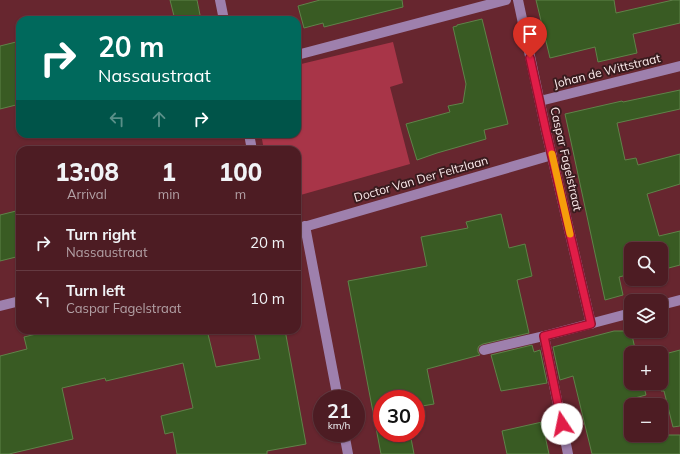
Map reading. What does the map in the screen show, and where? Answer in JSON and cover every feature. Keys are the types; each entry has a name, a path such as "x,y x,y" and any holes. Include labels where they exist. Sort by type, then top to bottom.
{"street":[{"path":"220,0 223,16"},
{"path":"301,54 506,0"},
{"name":"Caspar Fagelstraat","path":"518,0 591,324"},
{"name":"Johan de Wittstraat","path":"540,101 680,66"},
{"name":"Doctor Van Der Feltzlaan","path":"301,228 552,155"},
{"path":"301,228 336,390"},
{"path":"668,303 680,300"},
{"path":"0,306 16,302"},
{"path":"484,350 624,315"},
{"path":"544,336 568,454"},
{"path":"346,442 348,454"}],"shaded area":[{"path":"393,42 403,83 390,87 410,164 301,195 301,146 263,146 262,138 301,138 301,64"}],"building":[{"path":"170,0 197,0 200,16 174,16"},
{"path":"320,0 402,0 403,7 324,27 323,23 304,28 298,6"},
{"path":"536,0 614,0 616,13 673,0 680,0 680,23 633,34 637,53 598,62 595,47 550,58"},
{"path":"482,19 508,124 484,130 486,139 417,160 406,124 450,112 448,106 463,103 466,84 453,27"},
{"path":"16,42 16,105 0,109 0,46"},
{"path":"680,90 680,109 617,123 625,160 636,158 638,165 680,154 680,184 647,194 659,236 680,231 680,265 668,268 668,242 624,242 624,276 619,277 623,295 605,300 565,114"},
{"path":"16,211 16,257 0,261 0,215"},
{"path":"501,214 509,248 525,244 532,276 517,280 529,333 483,344 478,348 480,355 427,369 434,404 425,406 425,390 373,390 373,412 348,281 427,266 421,237 468,228 466,222"},
{"path":"614,331 624,331 624,338 633,338 634,346 624,346 624,390 645,390 646,395 635,398 624,398 624,442 668,442 668,435 680,435 680,454 592,454 573,376 560,380 553,347"},
{"path":"36,334 208,334 216,367 260,359 255,334 286,334 306,444 267,451 267,454 177,454 173,432 165,434 161,416 193,408 183,363 106,381 105,378 62,388 73,439 9,454 0,454 0,356 27,349 24,337"},
{"path":"532,345 534,352 540,350 547,383 501,391 491,355"},
{"path":"680,350 680,426 673,427 668,407 668,398 666,398 664,391 661,391 668,390 668,353"},
{"path":"542,422 549,454 507,454 502,431"},
{"path":"379,442 412,442 414,454 381,454"}],"slow traffic":[{"path":"552,154 570,234"}],"route":[{"path":"530,58 591,324 544,336 562,424"}]}
